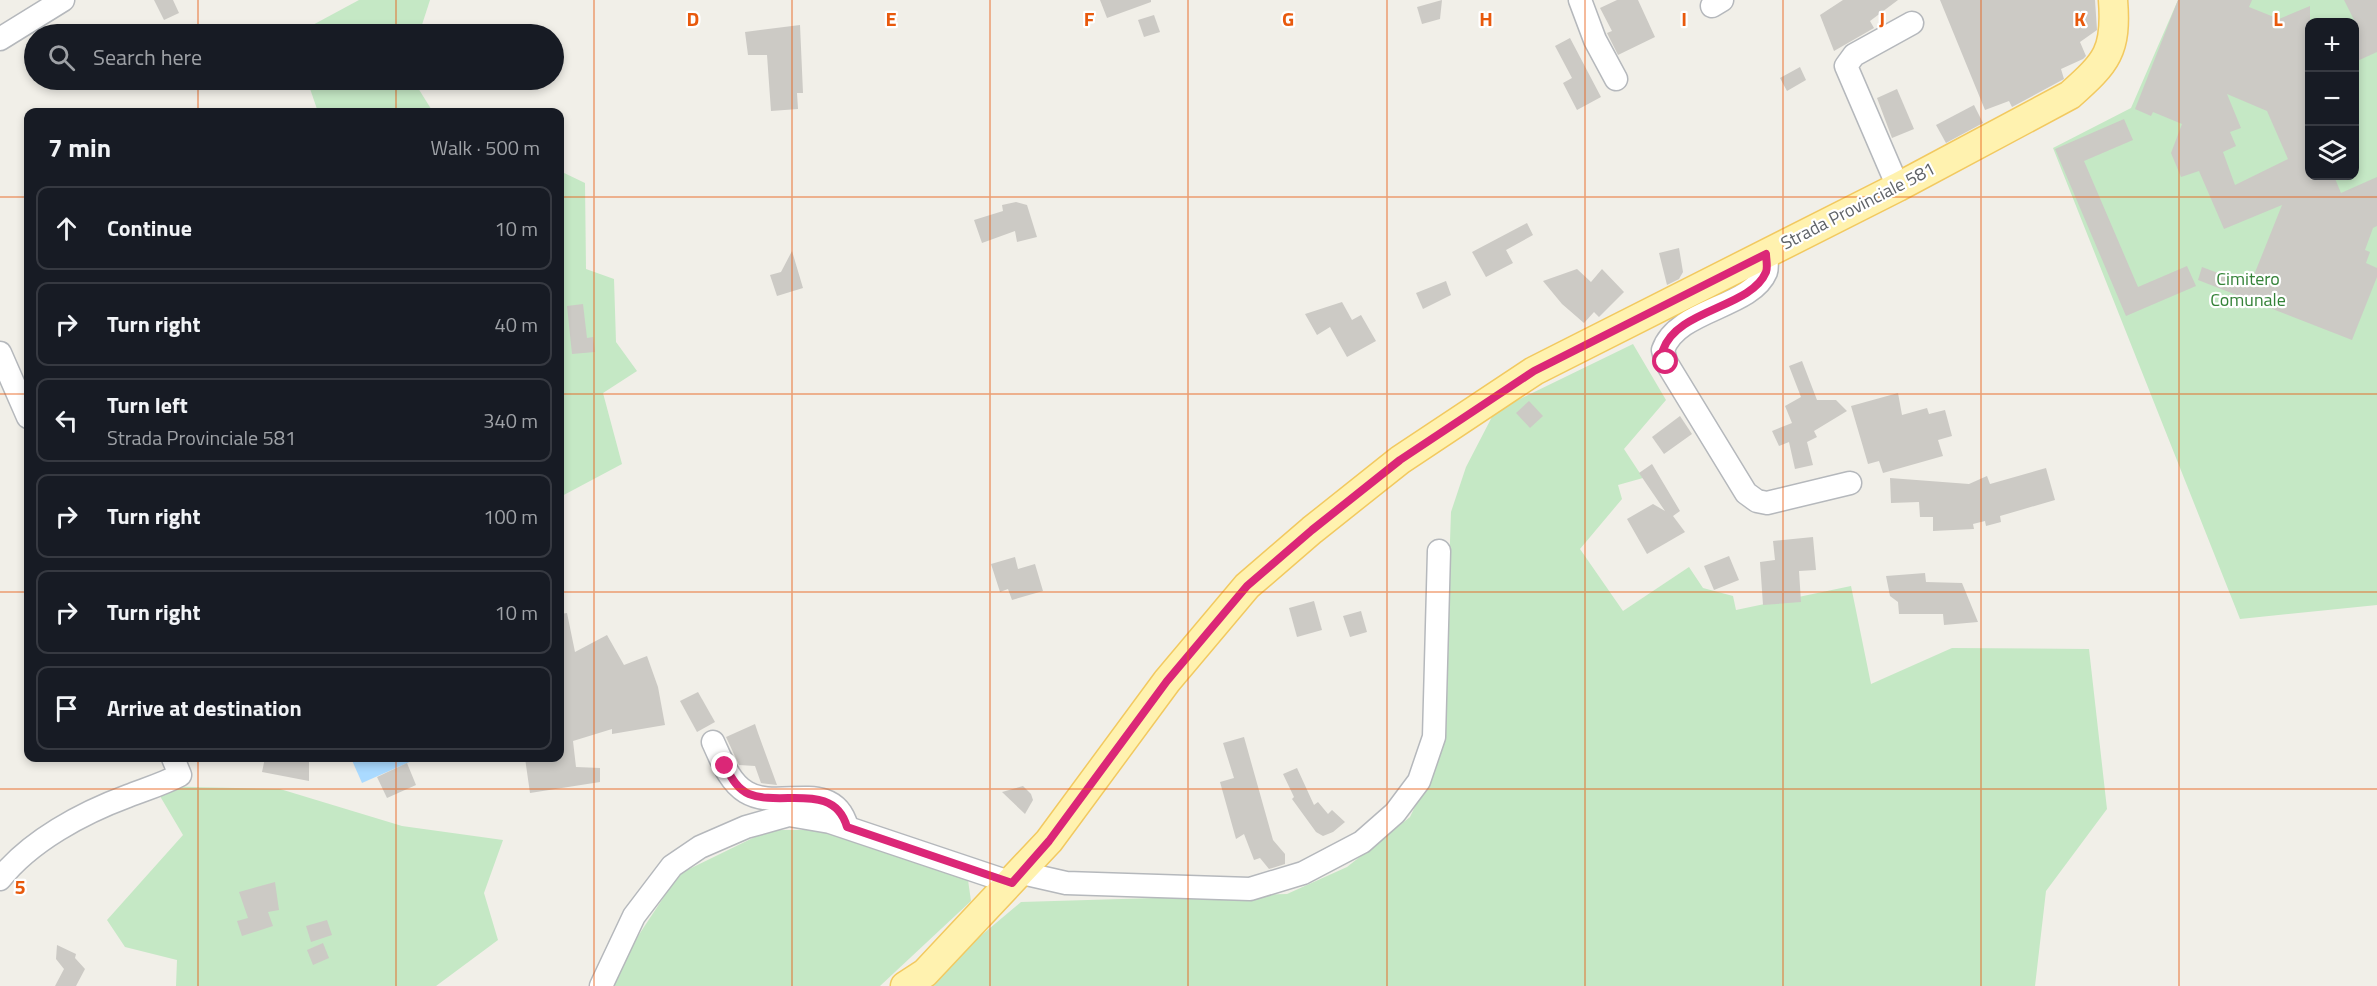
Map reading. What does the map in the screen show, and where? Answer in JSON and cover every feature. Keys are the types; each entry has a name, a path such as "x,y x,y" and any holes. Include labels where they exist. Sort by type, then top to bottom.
{"main road":[{"name":"Strada Provinciale 581","path":"905,986 925,973 1017,878 1049,841 1167,681 1247,586 1312,530 1400,460 1534,371 1898,187 2070,95 2090,77 2110,50 2115,30 2113,0"}],"street":[{"path":"24,24 63,0"},
{"path":"1580,0 1595,40 1616,79"},
{"path":"1898,187 1846,66 1854,55 1912,23"},
{"path":"0,39 24,24"},
{"path":"1766,254 1767,271 1756,286 1676,329 1663,350 1666,362 1746,493 1757,501 1767,503 1850,483"},
{"path":"0,353 24,408"},
{"path":"601,986 634,916 672,867 700,847 746,827 789,815 847,827 1017,878 1066,883 1250,889 1303,873 1362,842 1395,813 1419,781 1434,737 1439,551"},
{"path":"713,742 736,785 748,794 765,798 821,798 839,810 847,827"},
{"path":"0,879 14,861 86,814 163,785 180,775 175,762"}],"green space":[{"path":"359,0 430,0 422,24 315,24"},
{"name":"Cimitero Comunale","path":"2178,0 2377,0 2377,605 2240,619 2053,148 2131,108"},
{"path":"310,90 419,90 430,108 317,108"},
{"path":"564,173 585,183 586,269 614,279 616,342 637,371 603,393 622,464 564,495"},
{"path":"1633,344 1666,400 1624,449 1643,478 1618,485 1622,499 1580,549 1623,611 1689,567 1703,588 1733,596 1736,610 1851,586 1871,684 1952,648 2089,649 2107,809 2046,891 2035,986 921,986 1021,902 1287,894 1347,867 1410,817 1443,748 1451,512 1466,467 1495,411"},
{"path":"154,786 280,789 402,826 503,840 484,893 498,940 436,986 176,986 177,960 125,947 107,920 183,835"},
{"path":"769,830 823,830 968,880 971,901 880,986 605,986 679,874"}],"water":[{"path":"353,762 409,762 362,783"}],"building":[{"path":"154,0 173,0 179,13 164,20"},
{"path":"1100,0 1151,0 1151,2 1107,18"},
{"path":"1442,0 1440,19 1422,24 1417,7"},
{"path":"1617,0 1638,0 1655,37 1618,55 1607,33 1612,31 1600,8"},
{"path":"1843,0 1898,0 1870,21 1874,28 1834,51 1820,15"},
{"path":"1940,0 2095,0 2097,30 2080,42 2086,56 2061,69 2064,79 2012,107 2009,101 1985,110"},
{"path":"2178,0 2252,0 2249,7 2279,19 2310,6 2310,18 2305,18 2305,180 2336,180 2341,193 2377,177 2377,226 2373,228 2365,250 2370,252 2366,263 2377,268 2377,277 2352,340 2198,280 2202,267 2250,285 2282,205 2224,229 2199,171 2181,177 2171,153 2182,124 2153,112 2151,116 2135,109","holes":["2227,94 2267,111 2288,159 2235,185 2223,152 2236,146 2230,132 2241,128"]},
{"path":"2344,0 2377,0 2377,52 2359,60 2359,18 2353,18"},
{"path":"1154,15 1160,32 1144,37 1138,20"},
{"path":"800,25 803,93 797,93 798,109 771,111 767,55 748,55 745,32"},
{"path":"1570,38 1601,97 1577,110 1563,83 1572,78 1555,46"},
{"path":"1800,67 1806,80 1787,91 1780,78"},
{"path":"1897,89 1914,129 1892,138 1877,98"},
{"path":"1974,105 1983,123 1946,143 1936,125"},
{"path":"2124,119 2133,140 2084,161 2138,287 2187,266 2196,286 2126,316 2055,149"},
{"path":"1016,202 1027,205 1037,237 1017,242 1015,231 982,243 974,220 1003,211 1002,205"},
{"path":"1527,223 1533,235 1506,250 1513,263 1486,277 1472,252"},
{"path":"1679,248 1683,272 1679,279 1667,285 1659,253"},
{"path":"792,251 803,288 777,296 770,275 781,272"},
{"path":"1577,269 1591,282 1602,269 1624,292 1599,317 1594,312 1584,323 1562,304 1543,281"},
{"path":"1446,281 1451,295 1423,309 1416,293"},
{"path":"1342,302 1352,320 1361,315 1376,341 1347,357 1330,327 1317,335 1305,314"},
{"path":"583,304 587,338 593,337 595,352 572,354 567,306"},
{"path":"1802,361 1817,400 1836,400 1847,411 1814,431 1817,437 1807,442 1813,465 1795,469 1789,442 1779,446 1772,431 1792,423 1785,406 1801,397 1789,366"},
{"path":"1898,393 1902,415 1927,408 1929,414 1945,410 1952,436 1938,440 1943,456 1883,473 1879,461 1868,464 1851,406"},
{"path":"1529,401 1543,416 1530,428 1516,413"},
{"path":"1680,416 1692,434 1664,454 1652,437"},
{"path":"1652,464 1680,511 1673,516 1685,532 1647,554 1627,519 1653,504 1665,511 1639,473"},
{"path":"2046,468 2055,500 2000,516 2001,522 1986,526 1985,521 1973,524 1974,529 1933,531 1933,517 1920,517 1919,502 1891,503 1890,478 1969,484 1987,476 1990,484"},
{"path":"1813,537 1816,570 1799,571 1801,602 1763,605 1760,562 1775,560 1773,541"},
{"path":"1729,556 1739,580 1714,590 1704,566"},
{"path":"1015,557 1018,569 1035,564 1043,591 1012,600 1008,589 1000,592 991,564"},
{"path":"1925,573 1926,582 1962,583 1978,622 1944,625 1943,614 1899,614 1898,602 1890,596 1886,576"},
{"path":"1314,601 1322,630 1297,637 1289,608"},
{"path":"1361,611 1367,632 1350,637 1343,616"},
{"path":"564,613 567,613 575,652 607,635 624,665 647,656 658,687 665,725 612,734 612,729 573,741 576,767 600,768 600,782 530,793 526,762 564,762"},
{"path":"698,692 715,722 697,732 680,701"},
{"path":"755,724 777,785 761,783 755,766 739,765 726,737"},
{"path":"1244,737 1273,840 1285,854 1285,864 1269,869 1260,858 1254,860 1244,834 1236,839 1220,782 1234,778 1223,743"},
{"path":"264,762 309,762 309,781 262,772"},
{"path":"407,763 416,785 387,798 377,777"},
{"path":"1297,768 1314,805 1318,802 1328,814 1332,810 1345,822 1333,832 1323,836 1316,832 1292,799 1294,797 1283,774"},
{"path":"1023,786 1031,794 1033,800 1025,814 1002,792"},
{"path":"275,882 279,910 268,912 273,926 242,936 237,921 248,918 239,892"},
{"path":"327,920 332,935 311,942 306,926"},
{"path":"323,943 329,958 313,965 307,950"},
{"path":"57,945 76,954 75,958 85,969 76,986 55,986 64,969 56,959"}],"route":[{"path":"725,766 736,785 748,794 765,798 821,798 835,806 843,815 847,827 906,845 1012,883 1049,841 1167,681 1247,586 1312,530 1400,460 1534,371 1766,254 1767,271 1756,286 1676,329 1666,341 1663,350 1666,362"}]}
